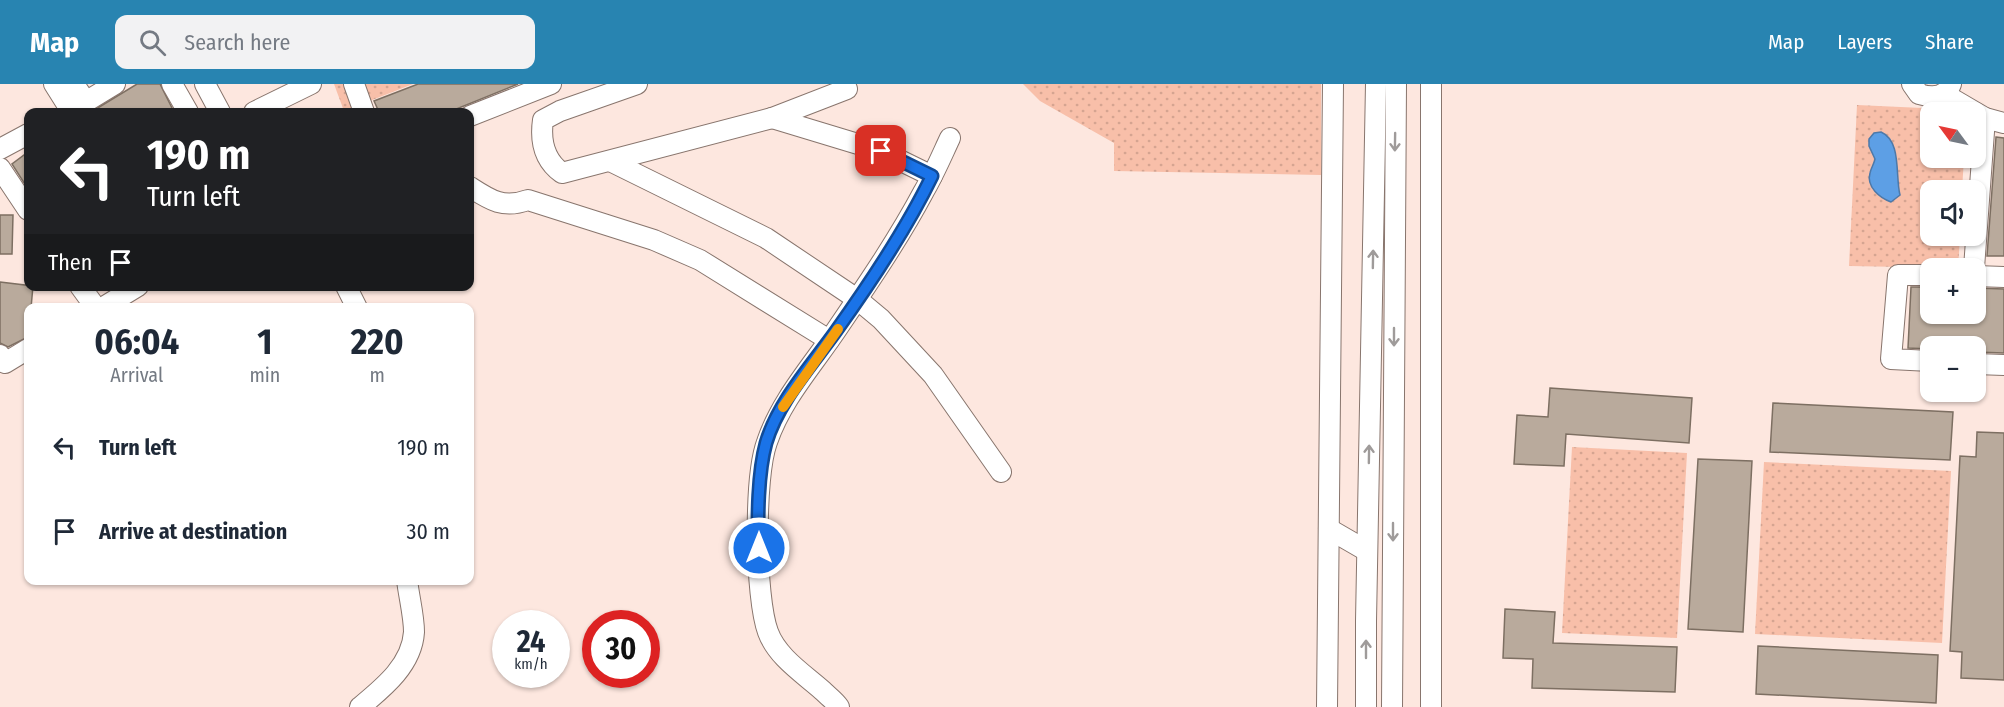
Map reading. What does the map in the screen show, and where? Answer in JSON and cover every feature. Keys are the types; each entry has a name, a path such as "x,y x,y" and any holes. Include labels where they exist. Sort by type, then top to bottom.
{"street":[{"path":"54,84 75,108"},
{"path":"74,84 76,108"},
{"path":"78,108 115,84"},
{"path":"172,84 187,108"},
{"path":"205,84 218,108"},
{"path":"262,108 311,84"},
{"path":"354,84 363,108"},
{"path":"474,114 551,84"},
{"path":"637,84 560,111 543,120 540,136 551,165 562,173 610,161 772,118 847,89"},
{"path":"1328,707 1337,533 1333,84"},
{"path":"1366,707 1376,84"},
{"path":"1392,707 1396,84"},
{"path":"1431,84 1431,707"},
{"path":"1912,84 1919,94 1928,96 1948,89 1965,102"},
{"path":"772,118 881,151 932,176"},
{"path":"1986,118 2004,123"},
{"path":"0,149 24,136"},
{"path":"839,707 777,650 768,632 761,606 758,529 762,466 766,444 774,423 790,395 830,340 889,251 932,176 950,138"},
{"path":"610,161 766,238 857,299 881,319 933,375 1001,472"},
{"path":"0,168 24,204"},
{"path":"1975,258 1981,168"},
{"path":"474,190 504,205 528,201 654,240 691,256 830,340"},
{"path":"1920,275 1898,275 1891,359 1920,360"},
{"path":"1986,276 2004,277"},
{"path":"110,303 130,291"},
{"path":"0,355 5,363 24,351"},
{"path":"1986,364 2004,365"},
{"path":"1337,533 1367,551"},
{"path":"360,707 400,668 412,645 414,630 408,585"}],"shaded area":[{"path":"334,84 413,84 352,108 343,108"},
{"path":"1023,84 1321,84 1321,175 1114,171 1114,143 1040,101"},
{"path":"1857,105 1920,108 1920,168 1963,168 1963,180 1920,180 1920,246 1959,246 1959,258 1920,258 1920,267 1849,266"},
{"path":"1572,447 1687,453 1677,638 1562,633"},
{"path":"1764,462 1951,471 1942,643 1755,634"}],"water":[{"path":"1881,132 1888,137 1895,151 1900,195 1891,202 1875,191 1869,178 1875,159 1869,146 1869,139 1874,133"}],"building":[{"path":"137,84 160,84 172,108 98,108"},
{"path":"418,84 518,84 459,108 377,108 374,101"},
{"path":"1996,137 2004,138 2004,256 1987,256"},
{"path":"24,155 24,183 12,164"},
{"path":"0,215 13,215 12,254 0,254"},
{"path":"0,282 24,285 24,291 33,291 31,303 24,303 24,339 8,347 0,343"},
{"path":"1911,287 1920,287 1920,324 1986,324 1986,288 2004,289 2004,353 1986,352 1986,336 1920,336 1920,349 1908,348"},
{"path":"1550,388 1692,398 1689,443 1566,434 1564,466 1514,464 1517,415 1548,417"},
{"path":"1773,403 1953,412 1950,460 1770,452"},
{"path":"1977,432 2004,433 2004,680 1961,678 1962,652 1950,651 1960,456 1976,457"},
{"path":"1698,459 1752,461 1743,632 1688,629"},
{"path":"1505,609 1555,612 1553,643 1677,647 1675,692 1532,688 1533,659 1503,658"},
{"path":"1758,646 1938,655 1936,703 1756,694"}],"slow traffic":[{"path":"783,407 838,329"}],"route":[{"path":"759,548 762,466 766,444 774,423 790,395 889,251 932,176 881,151"}]}
